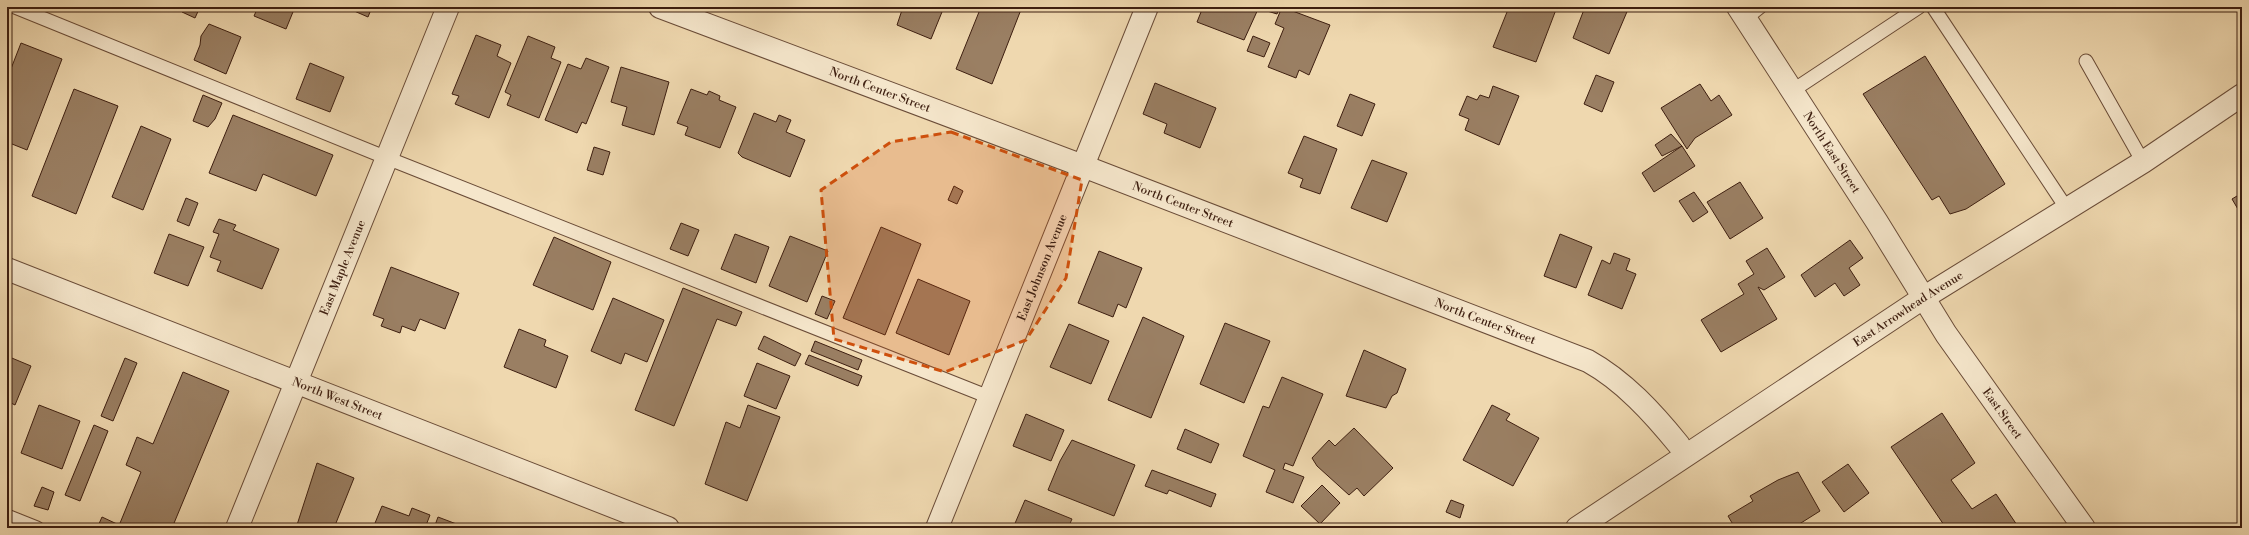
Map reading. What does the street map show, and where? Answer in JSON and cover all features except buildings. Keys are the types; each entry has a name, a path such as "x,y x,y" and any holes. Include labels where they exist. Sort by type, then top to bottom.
{"street":[{"name":"East Maple Avenue","path":"237,528 448,7"},
{"name":"North Center Street","path":"660,7 1083,166 1588,361 1600,367 1632,393 1680,445"},
{"name":"East Johnson Avenue","path":"937,528 1147,7"},
{"name":"North East Street","path":"1748,11 1792,91 1877,222 1924,298"},
{"name":"East Arrowhead Avenue","path":"1577,528 1924,298 2143,162 2242,96"},
{"name":"North West Street","path":"7,269 668,528"},
{"name":"East Street","path":"1924,298 1946,334 2084,528"}],"lane":[{"path":"15,7 387,158 989,397"},
{"path":"1792,91 1919,7"},
{"path":"1933,7 2067,209"},
{"path":"2086,61 2143,162"},
{"path":"7,516 38,528"}],"highlighted area":[{"path":"951,132 1082,180 1066,278 1026,340 945,372 834,339 821,190 891,142"}]}
